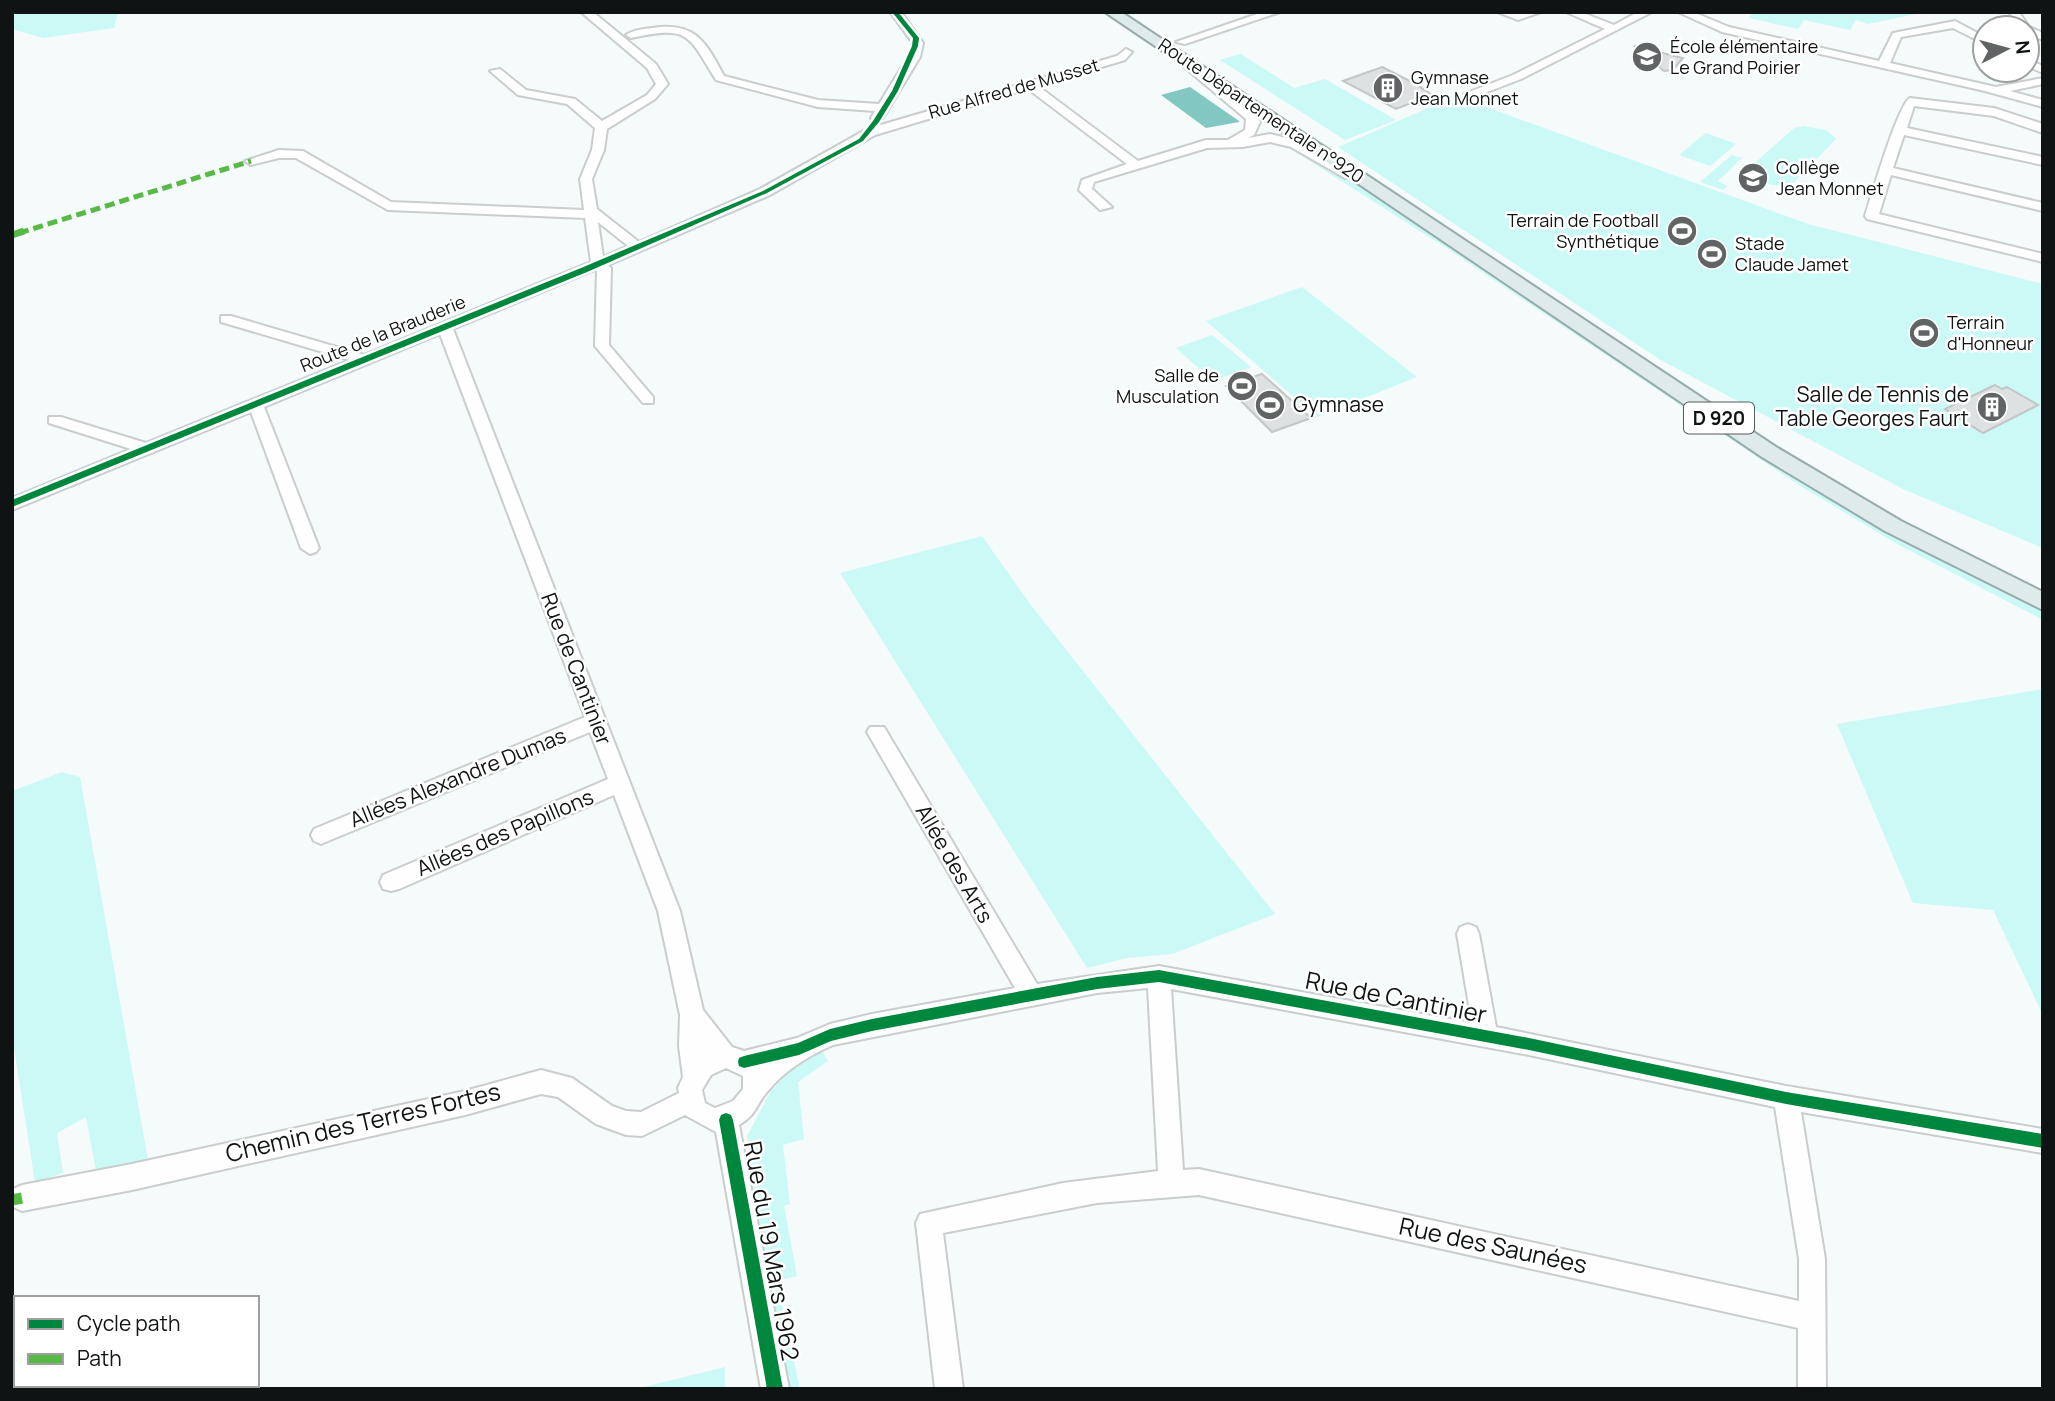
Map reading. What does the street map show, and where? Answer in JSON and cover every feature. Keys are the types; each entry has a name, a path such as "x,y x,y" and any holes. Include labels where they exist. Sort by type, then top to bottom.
{"main road":[{"name":"Route Départementale n°920","path":"1112,12 1180,49 1410,211"},
{"name":"D 920","path":"1410,211 1815,480 1941,552 2043,602"}],"street":[{"path":"586,12 652,66 662,84 651,97 601,127"},
{"path":"871,132 880,112 914,58 918,43 895,12"},
{"path":"1232,142 1250,132 1254,122 1180,49 1275,12"},
{"path":"1502,12 1518,17 1536,12"},
{"path":"1571,12 1613,28"},
{"path":"1468,96 1517,77 1647,12"},
{"path":"1683,12 1726,30 1999,90 2043,104"},
{"path":"1883,65 1897,35 1954,18 1971,31"},
{"name":"Rue Alfred de Musset","path":"631,35 668,27 685,29 705,50 720,78 818,103 880,112 899,122"},
{"name":"Rue Alfred de Musset","path":"765,192 871,132 1121,58 1126,52"},
{"path":"496,71 524,94 571,101 601,127"},
{"path":"1999,90 2042,78"},
{"path":"1028,84 1136,165"},
{"path":"2043,129 2022,119 1994,112 1908,103 1872,216 2043,258"},
{"path":"601,127 598,150 586,179 594,242 604,268 602,346 648,400"},
{"path":"1899,130 2043,161"},
{"path":"1105,207 1085,190 1084,183 1206,144 1270,138 1289,141 1410,211"},
{"path":"251,161 279,154 299,154 388,206 600,214 618,234 637,247"},
{"path":"1886,170 2043,207"},
{"name":"Route de la Brauderie","path":"12,504 446,327 765,192"},
{"path":"594,242 599,236 618,234"},
{"path":"226,319 366,360"},
{"name":"Rue de Cantinier","path":"446,327 669,911 692,1015 693,1088"},
{"path":"256,405 310,548"},
{"path":"55,420 148,449"},
{"name":"Allées Alexandre Dumas","path":"321,835 596,722"},
{"name":"Allée des Arts","path":"877,732 1031,996"},
{"name":"Allées des Papillons","path":"391,882 620,783"},
{"path":"1468,934 1486,1036"},
{"path":"1159,976 1171,1182"},
{"name":"Rue de Cantinier","path":"692,1015 734,1059 799,1049 830,1035 872,1025 1097,983 1159,976 1486,1036 1786,1098 2043,1140"},
{"name":"Rue de Cantinier","path":"756,1086 799,1049"},
{"path":"734,1059 755,1076 756,1086 747,1107 726,1119 703,1117 693,1088 703,1067 734,1059"},
{"name":"Chemin des Terres Fortes","path":"22,1198 132,1177 465,1103 541,1082 563,1086 605,1116 626,1123 642,1124 693,1088"},
{"path":"1786,1098 1812,1259 1812,1389"},
{"name":"Rue du 19 Mars 1962","path":"726,1119 775,1389"},
{"name":"Rue des Saunées","path":"949,1389 929,1223 1114,1189 1171,1182 1199,1182 1769,1306 1814,1319"}],"shaded area":[{"path":"12,12 118,12 114,28 43,38 12,29"},
{"path":"1753,12 1921,13 1868,24 1856,20 1850,30 1804,20 1798,29 1749,18"},
{"path":"1241,54 1294,88 1325,79 1396,120 1345,140 1220,60"},
{"path":"1190,87 1239,122 1206,128 1161,95"},
{"name":"Stade Claude Jamet","path":"1456,96 1808,224 2043,284 2043,548 1903,489 1659,359 1338,147"},
{"path":"1804,126 1826,130 1836,139 1793,183 1768,184 1756,179 1748,169 1794,128"},
{"path":"1706,133 1736,144 1710,166 1679,155"},
{"path":"1280,142 1324,162 1887,530 2043,610 2043,620 1897,544 1799,485 1445,247"},
{"path":"1732,155 1742,158 1718,181 1728,186 1723,190 1700,182"},
{"path":"1302,287 1417,377 1317,417 1206,321"},
{"path":"1212,335 1251,367 1213,381 1176,348"},
{"path":"982,536 1030,604 1275,914 1172,954 1127,958 1087,968 840,573"},
{"path":"2043,689 2043,1015 1993,910 1913,903 1837,724"},
{"path":"62,772 80,777 148,1160 96,1171 86,1117 57,1133 63,1173 35,1182 12,1035 12,791"},
{"path":"822,1051 828,1061 798,1082 804,1139 783,1145 790,1204 784,1206 797,1276 777,1281 800,1389 791,1389 765,1274 747,1136 771,1091 793,1068"},
{"path":"725,1367 725,1389 636,1389"}],"building":[{"path":"1634,46 1683,58 1673,70 1664,71"},
{"name":"Gymnase Jean Monnet","path":"1382,67 1432,95 1396,109 1343,81"},
{"name":"Gymnase","path":"1262,374 1311,418 1272,432 1226,386"},
{"name":"Salle de Tennis de Table Georges Faurt","path":"1995,385 2002,389 2007,387 2038,405 1983,433 1945,409"}],"marked path":[{"path":"12,235 251,161"},
{"path":"12,1200 22,1198"}],"cycle path":[{"path":"12,504 584,270 765,192 861,140 895,91 915,46 916,38 895,12"},
{"path":"744,1062 799,1049 830,1035 872,1025 1097,983 1159,976 1529,1044 1786,1098 2043,1141"},
{"path":"726,1120 775,1389"}],"place":[{"name":"École élémentaire Le Grand Poirier","path":"1647,57"},
{"name":"Gymnase Jean Monnet","path":"1388,88"},
{"name":"Collège Jean Monnet","path":"1753,178"},
{"name":"Terrain de Football Synthétique","path":"1682,231"},
{"name":"Stade Claude Jamet","path":"1712,254"},
{"name":"Terrain d'Honneur","path":"1924,333"},
{"name":"Salle de Musculation","path":"1242,386"},
{"name":"Gymnase","path":"1270,405"},
{"name":"Salle de Tennis de Table Georges Faurt","path":"1992,407"}]}
